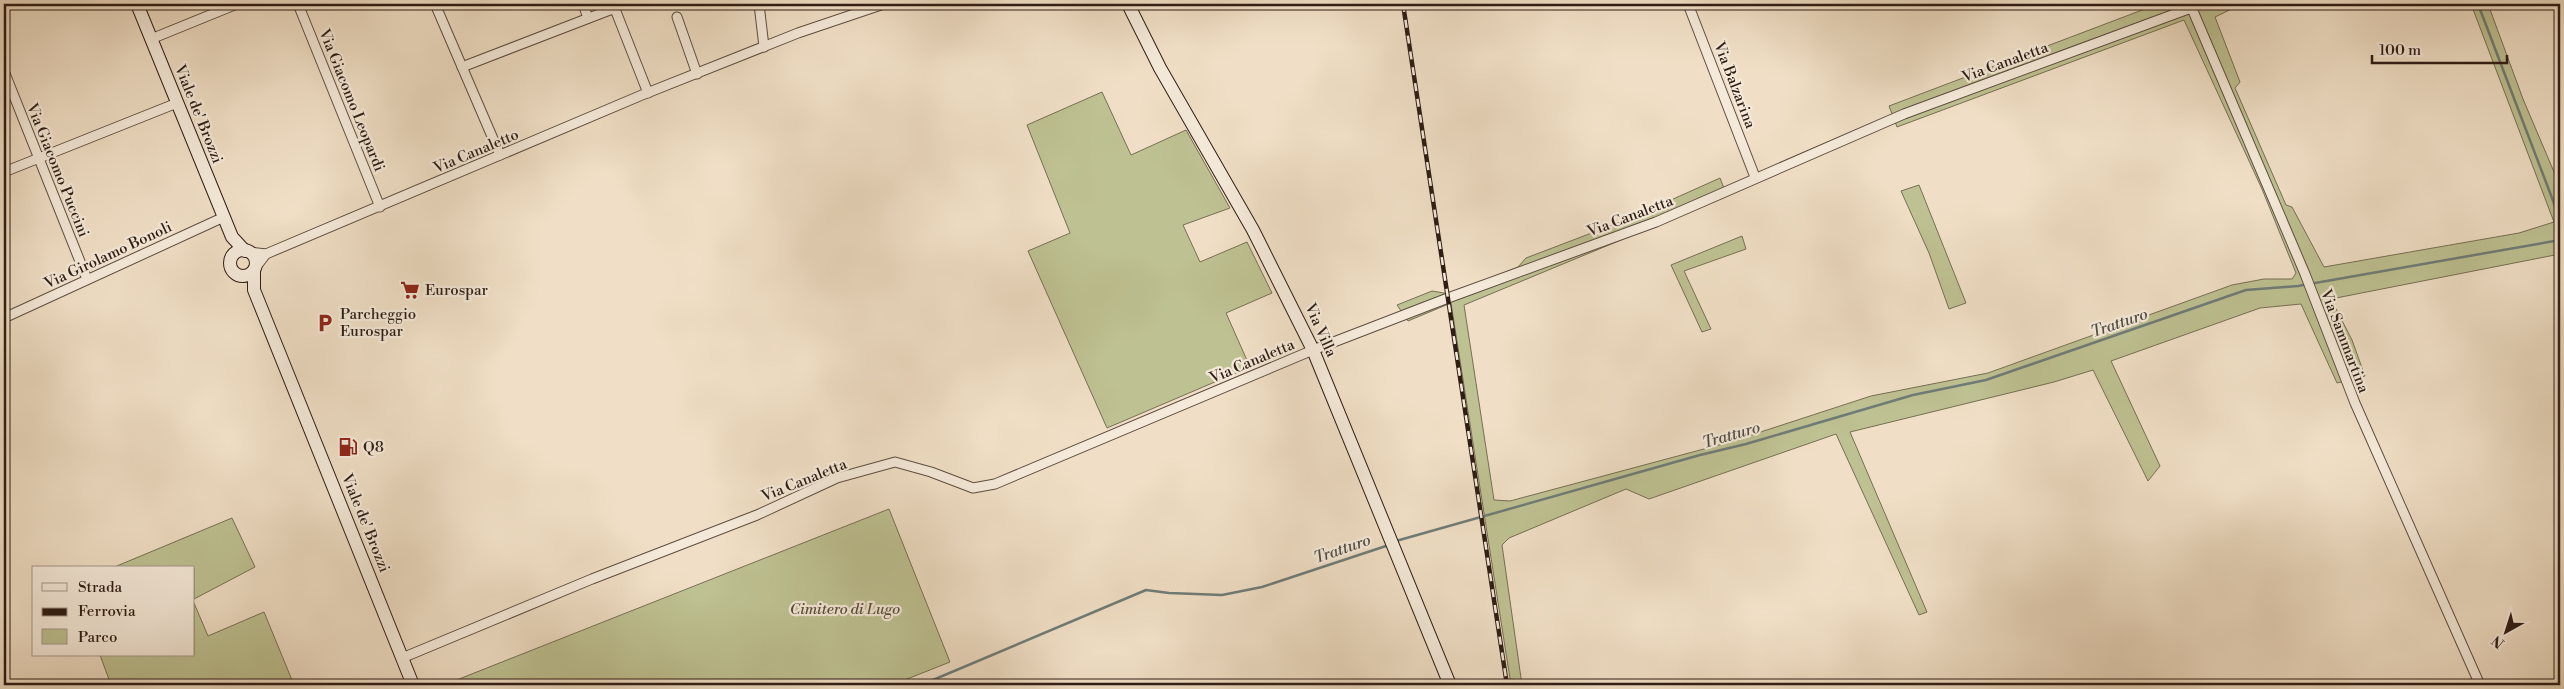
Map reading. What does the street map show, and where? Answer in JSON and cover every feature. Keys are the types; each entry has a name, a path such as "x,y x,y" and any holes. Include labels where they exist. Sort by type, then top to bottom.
{"street":[{"name":"Viale de' Brozzi","path":"136,4 232,236 255,258 254,290 413,685"},
{"path":"151,39 237,4"},
{"name":"Via Giacomo Leopardi","path":"298,4 380,207"},
{"path":"434,4 500,155"},
{"path":"583,4 588,18"},
{"path":"759,4 764,47"},
{"name":"Via Canaletto","path":"247,251 266,254 648,93 798,33 884,4"},
{"name":"Via Villa","path":"1128,4 1160,68 1253,230 1313,350 1450,685"},
{"name":"Via Balzarina","path":"1688,4 1755,177"},
{"name":"Via Canaletta","path":"402,658 592,579 757,514 837,478 895,462 931,472 973,488 995,484 1028,472 1313,350 1656,222 1755,177 1904,114 2192,5"},
{"name":"Via Sammartina","path":"2192,5 2309,284 2355,403 2480,685"},
{"path":"462,67 614,6 648,93"},
{"path":"677,17 697,74"},
{"name":"Via Giacomo Puccini","path":"4,71 7,86 87,279"},
{"path":"4,172 177,103"},
{"name":"Via Girolamo Bonoli","path":"4,318 224,217"},
{"name":"Viale de' Brozzi","path":"232,236 231,266 254,290"},
{"path":"231,258 237,252 247,251"},
{"path":"239,276 247,276 266,254"}],"green space":[{"path":"2158,4 2242,4 2215,17 2240,82 2235,88 2286,205 2292,207 2324,267 2519,233 2554,222 2471,4 2488,4 2523,99 2560,186 2560,254 2331,299 2352,340 2365,376 2337,383 2301,304 2260,308 2111,361 2160,466 2148,481 2093,370 2054,382 1850,432 1927,612 1919,615 1836,434 1649,499 1626,489 1509,538 1502,545 1522,685 1511,685 1451,303 1408,321 1397,305 1432,291 1450,294 1518,267 1526,258 1631,218 1720,178 1727,196 1464,305 1494,500 1510,501 1730,442 1871,396 1988,373 2232,285 2264,279 2292,279 2296,273 2262,189 2184,20 1897,127 1889,106"},
{"path":"1102,92 1131,155 1186,130 1230,208 1183,225 1200,262 1247,242 1272,293 1226,313 1250,367 1107,428 1028,251 1070,233 1027,125"},
{"path":"1919,185 1966,303 1949,309 1929,253 1901,191"},
{"path":"1742,236 1746,249 1684,271 1711,329 1702,332 1671,265"},
{"name":"Cimitero di Lugo","path":"889,509 950,662 892,685 455,685 454,681"},
{"path":"232,518 255,567 195,598 195,566 117,566"},
{"path":"195,605 208,636 264,612 294,685 111,685 100,656 195,656"}],"waterway":[{"path":"2478,4 2560,219"},
{"name":"Tratturo","path":"1396,541 1700,455 1746,444 1913,395 1986,380 2246,290 2298,286 2560,240"},
{"name":"Tratturo","path":"921,685 1146,590 1222,595 1262,587 1389,545"}],"railway":[{"path":"1403,4 1507,685"}],"place":[{"name":"Eurospar","path":"410,290"},
{"name":"Parcheggio Eurospar","path":"325,323"},
{"name":"Q8","path":"348,447"}]}
